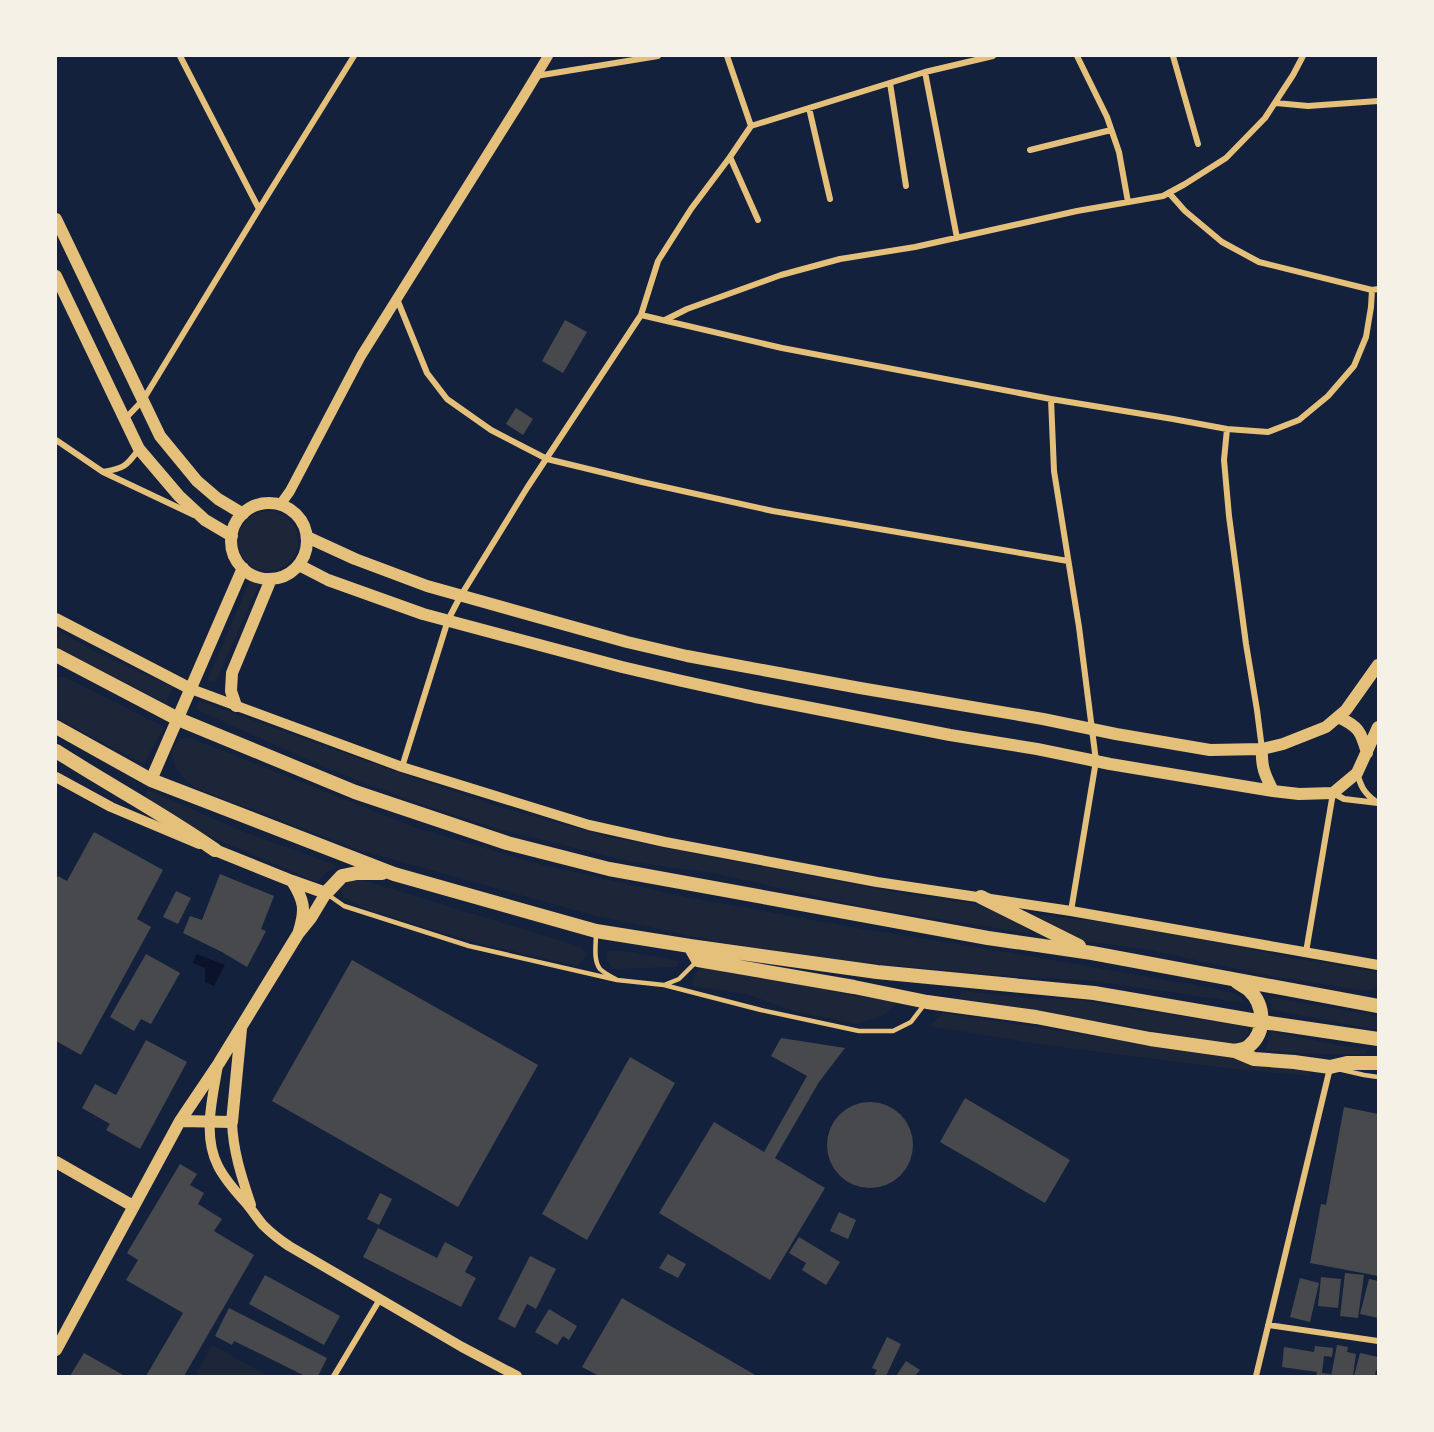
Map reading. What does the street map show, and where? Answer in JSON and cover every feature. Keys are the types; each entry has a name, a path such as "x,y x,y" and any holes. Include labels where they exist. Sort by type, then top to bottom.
{"highway":[{"path":"56,655 178,719 355,792 507,843 609,869 976,936 1092,952 1378,1006"},
{"path":"56,668 129,693"},
{"path":"56,727 151,780 394,874 596,931 877,972 1094,993 1378,1039"},
{"path":"56,752 183,828 215,850"},
{"path":"326,893 342,876 357,873 394,874"},
{"path":"981,897 1092,952"},
{"path":"690,946 698,960 927,1002 1036,1017 1150,1039 1235,1052 1254,1059 1330,1067 1347,1063 1378,1063"},
{"path":"1233,979 1251,992 1261,1010 1263,1022 1259,1034 1248,1047 1235,1052"},
{"path":"1364,1003 1378,998"}],"main road":[{"path":"56,219 160,436 197,481 218,500 243,514"},
{"path":"56,276 139,449 179,496 206,520 232,536"},
{"path":"267,503 280,505 290,509 304,526 307,547 304,556 299,565 281,577 271,579 256,576 243,568 236,558 232,548 235,524 254,506 267,503"},
{"path":"307,537 355,559 460,597 627,642 687,656 1209,750 1262,748 1283,744 1326,727 1346,710 1378,665"},
{"path":"299,565 328,580 423,614 703,686 939,733 1273,791 1299,794 1332,793 1357,773 1378,727"},
{"path":"151,780 243,568"},
{"path":"237,706 231,691 232,673 271,579"},
{"path":"56,619 191,689"},
{"path":"1338,717 1357,729 1363,737 1367,753"},
{"path":"1262,748 1261,762 1273,791"},
{"path":"56,1350 180,1121 326,893 215,850"},
{"path":"292,881 303,903 298,934"},
{"path":"180,1121 232,1122 241,1025"},
{"path":"56,1162 133,1206"}],"street":[{"path":"180,56 259,209"},
{"path":"124,419 143,400 354,56"},
{"path":"280,505 361,356 548,56"},
{"path":"536,76 658,56"},
{"path":"727,56 750,126"},
{"path":"402,767 448,620 460,597 527,488 641,315 658,261 691,209 750,126 925,72 993,56"},
{"path":"1077,56 1107,117 1119,152 1128,202"},
{"path":"1173,56 1198,144"},
{"path":"665,320 687,309 781,275 840,259 915,247 1077,211 1163,196 1226,158 1265,118 1303,56"},
{"path":"925,72 957,238"},
{"path":"890,83 906,186"},
{"path":"1275,103 1308,106 1378,101"},
{"path":"809,108 830,199"},
{"path":"1030,150 1111,130"},
{"path":"730,157 758,220"},
{"path":"641,315 782,348 1051,399 1227,429 1268,432 1299,420 1328,396 1354,366 1366,337 1375,290 1259,262 1222,243 1185,211 1169,193"},
{"path":"397,298 427,373 447,399 491,430 547,459 773,511 1068,561"},
{"path":"1051,399 1054,471 1079,627 1096,761 1071,911"},
{"path":"1227,429 1224,460 1229,516 1262,748"},
{"path":"56,440 103,472 206,520"},
{"path":"103,472 121,468 139,449"},
{"path":"191,689 402,767 600,827 665,842 877,882 1071,911 1378,965"},
{"path":"1357,773 1366,795 1378,803"},
{"path":"56,777 111,807 215,850"},
{"path":"1306,952 1332,793 1344,799 1378,803"},
{"path":"219,1063 210,1122 214,1157 228,1183 265,1227 289,1246 517,1377"},
{"path":"1256,1377 1330,1067"},
{"path":"232,1122 232,1140 236,1158 253,1211"},
{"path":"334,1377 380,1299"},
{"path":"1268,1325 1378,1341"}],"lane":[{"path":"326,893 344,906 469,946 617,980 664,985 761,1010 860,1031 893,1031 911,1022 927,1002"},
{"path":"596,931 598,964 601,970 617,980"},
{"path":"664,985 678,979 698,960"},
{"path":"1330,1067 1364,1076 1378,1077"}],"shaded area":[{"path":"268,511 289,520 298,541 289,562 268,571 247,562 238,541 247,520"},
{"path":"251,578 260,582 215,683 207,681"},
{"path":"56,629 93,651 173,687 166,703 56,647"},
{"path":"56,677 65,677 164,727 144,764 56,718"},
{"path":"199,701 496,806 609,837 909,895 976,904 1013,918 1033,934 869,908 717,874 633,862 494,828 412,801 329,769 195,709"},
{"path":"180,738 198,741 416,828 539,864 681,896 1211,988 1233,993 1241,997 1244,1003 1094,981 995,975 856,962 729,944 592,915 359,850 195,788 179,772 172,758 171,751"},
{"path":"148,790 244,832 338,866 317,882 195,830 144,801"},
{"path":"363,880 581,947 587,955 577,966 473,942 366,909 343,897 341,889 347,881"},
{"path":"1022,913 1136,926 1287,957 1378,972 1378,987 1366,991 1271,976 1150,950 1084,941 1053,929"},
{"path":"606,951 624,951 679,961 677,967 613,969 607,960"},
{"path":"196,954 225,965 214,986 205,982 205,968 193,963"},
{"path":"705,965 851,995 898,1002 888,1012 877,1018 856,1024 797,1012 746,994 692,986 695,973"},
{"path":"961,991 1079,1000 1241,1026 1248,1028 1249,1033 1242,1041 1228,1044 959,998"},
{"path":"1269,997 1378,1016 1378,1030 1272,1010"},
{"path":"943,1013 1305,1068 1311,1076 1225,1068 1046,1045 929,1026"},
{"path":"1271,1032 1367,1050 1365,1054 1265,1051"},
{"path":"212,1345 269,1376 195,1376"}],"building":[{"path":"565,320 587,332 563,373 542,361"},
{"path":"516,408 533,419 523,435 506,424"},
{"path":"94,832 163,870 137,919 151,927 81,1055 56,1041 56,880 58,876 67,881"},
{"path":"220,874 274,896 261,929 266,931 247,967 183,933 190,916 202,920"},
{"path":"176,891 191,898 178,924 163,917"},
{"path":"146,954 180,973 151,1024 141,1019 134,1031 110,1017"},
{"path":"352,960 538,1065 458,1207 272,1101"},
{"path":"781,1038 845,1048 819,1082 775,1158 825,1188 770,1280 659,1213 714,1122 764,1152 807,1076 771,1056"},
{"path":"146,1040 187,1062 140,1149 106,1130 110,1124 82,1108 95,1084 116,1095"},
{"path":"630,1057 675,1083 587,1240 542,1214"},
{"path":"965,1098 1070,1160 1045,1203 940,1142"},
{"path":"862,1102 878,1102 901,1114 910,1128 913,1145 910,1162 901,1176 878,1188 862,1188 846,1181 834,1169 827,1153 827,1137 834,1121 846,1109"},
{"path":"1344,1107 1378,1114 1378,1276 1310,1263 1321,1204 1326,1205"},
{"path":"180,1164 197,1174 190,1185 204,1193 198,1204 222,1219 214,1231 254,1255 184,1376 146,1376 183,1313 126,1280 138,1260 127,1253"},
{"path":"380,1193 392,1199 379,1225 367,1219"},
{"path":"839,1212 856,1220 848,1239 830,1231"},
{"path":"378,1228 437,1258 445,1242 473,1257 465,1272 476,1278 461,1307 363,1257"},
{"path":"799,1237 840,1262 826,1285 802,1270 806,1263 789,1253"},
{"path":"668,1254 686,1264 678,1278 659,1268"},
{"path":"530,1256 556,1269 536,1309 527,1304 515,1328 498,1319"},
{"path":"1345,1273 1364,1275 1358,1318 1340,1316"},
{"path":"265,1275 340,1316 324,1345 249,1304"},
{"path":"1321,1277 1341,1279 1338,1308 1318,1306"},
{"path":"1300,1278 1319,1283 1310,1322 1290,1317"},
{"path":"1369,1279 1378,1281 1378,1318 1360,1314"},
{"path":"622,1298 757,1376 599,1376 582,1367"},
{"path":"229,1308 327,1358 318,1376 305,1376 234,1341 232,1345 215,1336"},
{"path":"549,1309 577,1326 569,1340 563,1336 557,1345 535,1332"},
{"path":"887,1337 901,1344 886,1376 874,1376 877,1370 872,1368"},
{"path":"1337,1345 1348,1347 1347,1352 1356,1354 1353,1376 1331,1376"},
{"path":"1315,1346 1333,1348 1332,1357 1324,1356 1322,1373 1331,1374 1330,1376 1316,1376 1317,1372 1282,1367 1284,1347 1314,1352"},
{"path":"84,1353 125,1376 70,1376"},
{"path":"1360,1353 1378,1357 1378,1371 1376,1370 1375,1376 1354,1376"},
{"path":"906,1361 920,1370 915,1376 896,1376"}]}
